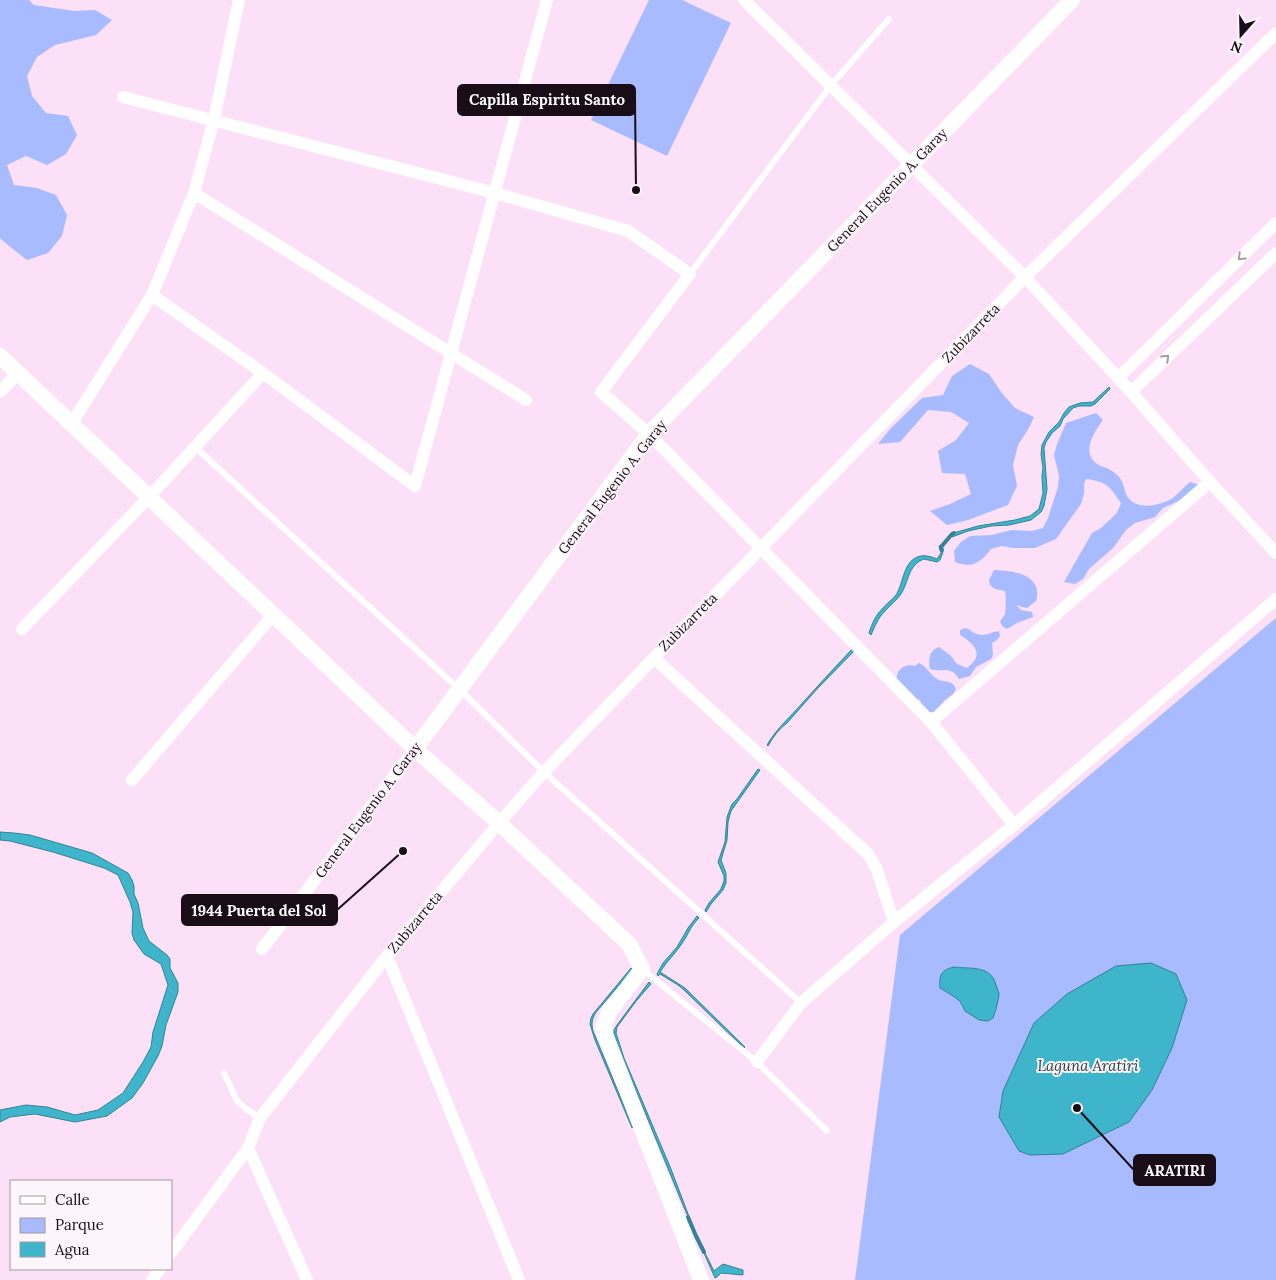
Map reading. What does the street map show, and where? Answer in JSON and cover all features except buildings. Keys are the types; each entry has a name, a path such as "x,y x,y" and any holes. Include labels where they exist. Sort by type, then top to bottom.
{"street":[{"path":"72,423 152,295 194,193 214,119 239,0"},
{"path":"152,295 263,373 415,486 547,0"},
{"path":"744,0 1025,277 1276,553"},
{"name":"General Eugenio A. Garay","path":"262,949 415,749 649,434 1072,0"},
{"name":"Zubizarreta","path":"172,1252 248,1148 260,1118 387,956 544,772 1025,277 1276,34"},
{"path":"123,97 495,193 628,231 690,274 601,392 649,434 931,722 1014,825"},
{"path":"194,193 526,400"},
{"path":"1118,378 1276,223"},
{"path":"1131,392 1273,261"},
{"path":"0,356 415,749 499,823 629,944 642,970 609,1012 603,1029 698,1274"},
{"path":"0,392 19,372"},
{"path":"22,629 150,496 263,373"},
{"path":"931,722 1210,482"},
{"path":"757,1062 801,1003 894,922 1014,825 1276,599"},
{"path":"132,780 274,614"},
{"path":"654,658 869,855 877,870 894,922"},
{"path":"387,956 519,1280"},
{"path":"248,1148 307,1280"}],"lane":[{"path":"690,274 831,85 889,19"},
{"path":"195,447 459,689 544,772 801,1003"},
{"path":"642,970 757,1062 827,1131"},
{"path":"224,1073 237,1101 260,1118"}],"green space":[{"path":"0,0 29,0 34,5 74,11 95,10 112,20 96,35 55,45 37,57 27,76 32,96 46,113 68,116 77,135 66,154 47,165 26,156 7,165 14,185 37,188 56,195 67,215 62,236 48,253 27,260 0,238"},
{"path":"649,0 682,0 731,23 667,156 591,120"},
{"path":"970,364 989,374 1015,408 1034,417 1018,445 1013,465 1017,486 1008,505 968,520 947,525 930,511 971,494 965,474 942,473 938,451 956,440 969,423 951,412 928,410 900,442 878,444 891,428 922,398 943,395 952,376"},
{"path":"1096,413 1103,420 1095,431 1090,444 1091,456 1094,462 1111,470 1120,478 1131,501 1148,506 1155,505 1173,498 1190,482 1200,485 1183,499 1163,508 1155,517 1135,523 1126,530 1113,548 1089,569 1083,579 1075,584 1064,582 1092,533 1101,528 1117,513 1121,503 1104,483 1093,480 1086,479 1081,504 1056,539 1035,548 1002,546 991,549 976,563 966,565 955,562 954,551 961,542 970,536 991,535 1012,530 1032,531 1043,528 1058,487 1059,476 1054,455 1066,423"},
{"path":"994,570 1017,573 1031,580 1037,592 1036,601 1027,608 1017,606 1021,610 1032,612 1033,617 1007,629 1003,627 1000,622 1005,614 1005,591 995,589 990,585 989,580"},
{"path":"1276,618 1276,1280 855,1280 900,935"},
{"path":"965,628 980,635 999,631 1000,636 992,643 993,655 991,659 976,667 970,676 959,679 953,672 930,669 930,656 933,650 939,647 951,656 957,664 967,668 976,659 977,654 974,646 960,635 960,630"},
{"path":"919,663 933,676 951,683 956,689 934,712 929,712 921,704 920,700 907,695 898,684 897,676 900,669 911,665 915,666"}],"water":[{"path":"1109,387 1110,389 1095,404 1073,408 1046,442 1044,448 1047,489 1041,512 1031,520 1009,525 991,526 952,537 950,534 978,526 1030,516 1039,509 1043,493 1042,445 1049,432 1059,422 1069,407 1080,403 1093,402"},
{"path":"940,545 943,552 940,560 937,562 924,559 915,565 901,594 880,616 871,635 869,633 874,620 896,595 907,566 915,558 923,556 937,559 941,553"},
{"path":"855,646 857,648 774,736 768,746 770,740 781,726"},
{"path":"758,769 760,770 731,811 727,840 721,860 726,873 726,883 723,890 706,912 705,910 709,903 721,889 724,881 724,876 718,862 725,842 727,817 732,804"},
{"path":"0,832 30,835 92,853 128,873 134,886 134,894 138,903 143,928 149,941 170,959 170,968 178,983 178,992 166,1025 158,1056 132,1098 107,1116 75,1122 35,1114 10,1117 0,1122 0,1110 26,1105 47,1107 75,1115 98,1110 123,1093 151,1047 153,1032 168,985 161,964 144,954 134,940 132,933 133,912 118,875 104,868 53,852 0,840"},
{"path":"697,916 699,918 660,972 685,988 744,1048 684,990 660,974 658,976 657,974"},
{"name":"Laguna Aratiri","path":"1151,963 1176,974 1187,1000 1172,1048 1152,1090 1129,1122 1063,1154 1030,1155 1019,1151 999,1117 1003,1091 1034,1023 1067,994 1116,966"},
{"path":"954,967 983,970 992,977 999,993 993,1018 988,1021 979,1020 965,1011 960,1001 940,988 942,974"},
{"path":"631,968 632,970 597,1011 592,1025 632,1128 590,1024 593,1014"},
{"path":"649,982 651,984 617,1027 616,1033 624,1058 671,1169 695,1232 614,1034 617,1025"},
{"path":"697,1237 714,1271 723,1264 743,1270 743,1275 721,1273 715,1278"}],"waterway":[{"path":"942,550 941,547 954,533"},
{"path":"688,1217 704,1252"}],"place":[{"name":"Capilla Espiritu Santo","path":"636,190"},
{"name":"1944 Puerta del Sol","path":"403,851"},
{"name":"ARATIRI","path":"1077,1108"}]}
